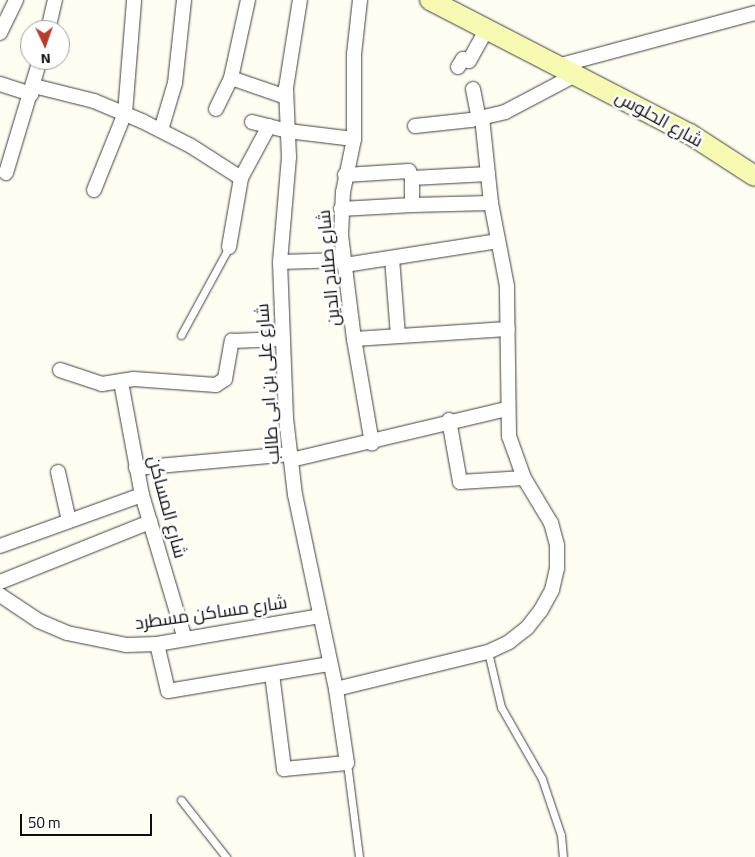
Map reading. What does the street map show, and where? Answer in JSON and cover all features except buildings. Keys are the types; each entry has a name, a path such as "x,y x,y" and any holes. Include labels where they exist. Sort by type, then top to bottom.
{"street":[{"path":"0,33 16,0"},
{"path":"50,20 55,0"},
{"path":"94,190 125,113 134,0"},
{"path":"161,130 175,83 184,0"},
{"path":"216,109 231,78 248,0"},
{"name":"شارع على بن ابى طالب","path":"300,0 286,97 289,157 280,262 282,338 290,457 336,689 347,763"},
{"name":"شارع صلاح الدين","path":"360,0 354,54 354,139 345,175 341,209 354,339 372,443"},
{"name":"شارع الحلوس","path":"430,0 569,69 690,134 755,176"},
{"path":"415,126 481,119 516,108 569,69 755,13"},
{"path":"458,68 463,59 469,61 488,28"},
{"path":"6,173 38,70"},
{"path":"231,78 286,97"},
{"path":"0,84 94,101 125,113 161,130 241,178"},
{"path":"336,689 488,652 509,642 537,616 552,590 557,568 557,545 552,522 524,478 513,450 507,409 507,286 491,203 481,119 473,88"},
{"path":"252,122 288,131 354,139"},
{"path":"229,247 241,178 268,126"},
{"path":"345,175 409,171 412,178 412,205"},
{"path":"412,178 488,174"},
{"path":"341,209 491,203"},
{"path":"280,262 345,263 392,258 498,241"},
{"path":"392,258 398,336"},
{"path":"354,339 508,329"},
{"path":"60,370 102,384 134,379 216,385 225,379 232,341 282,338"},
{"name":"شارع المساكن","path":"121,382 142,495 185,639"},
{"path":"136,468 290,457 372,443 449,420 507,409"},
{"path":"449,420 460,482 524,478"},
{"path":"58,472 69,521"},
{"path":"0,546 142,495"},
{"path":"0,582 150,522"},
{"name":"شارع مساكن مسطرد","path":"0,595 39,621 67,633 118,644 157,644 320,616"},
{"path":"157,644 168,691 330,664"},
{"path":"272,674 284,769 347,763"}],"lane":[{"path":"181,335 229,247"},
{"path":"488,652 501,707 542,779 561,835 563,857"},
{"path":"347,763 358,857"},
{"path":"181,800 226,857"}]}
